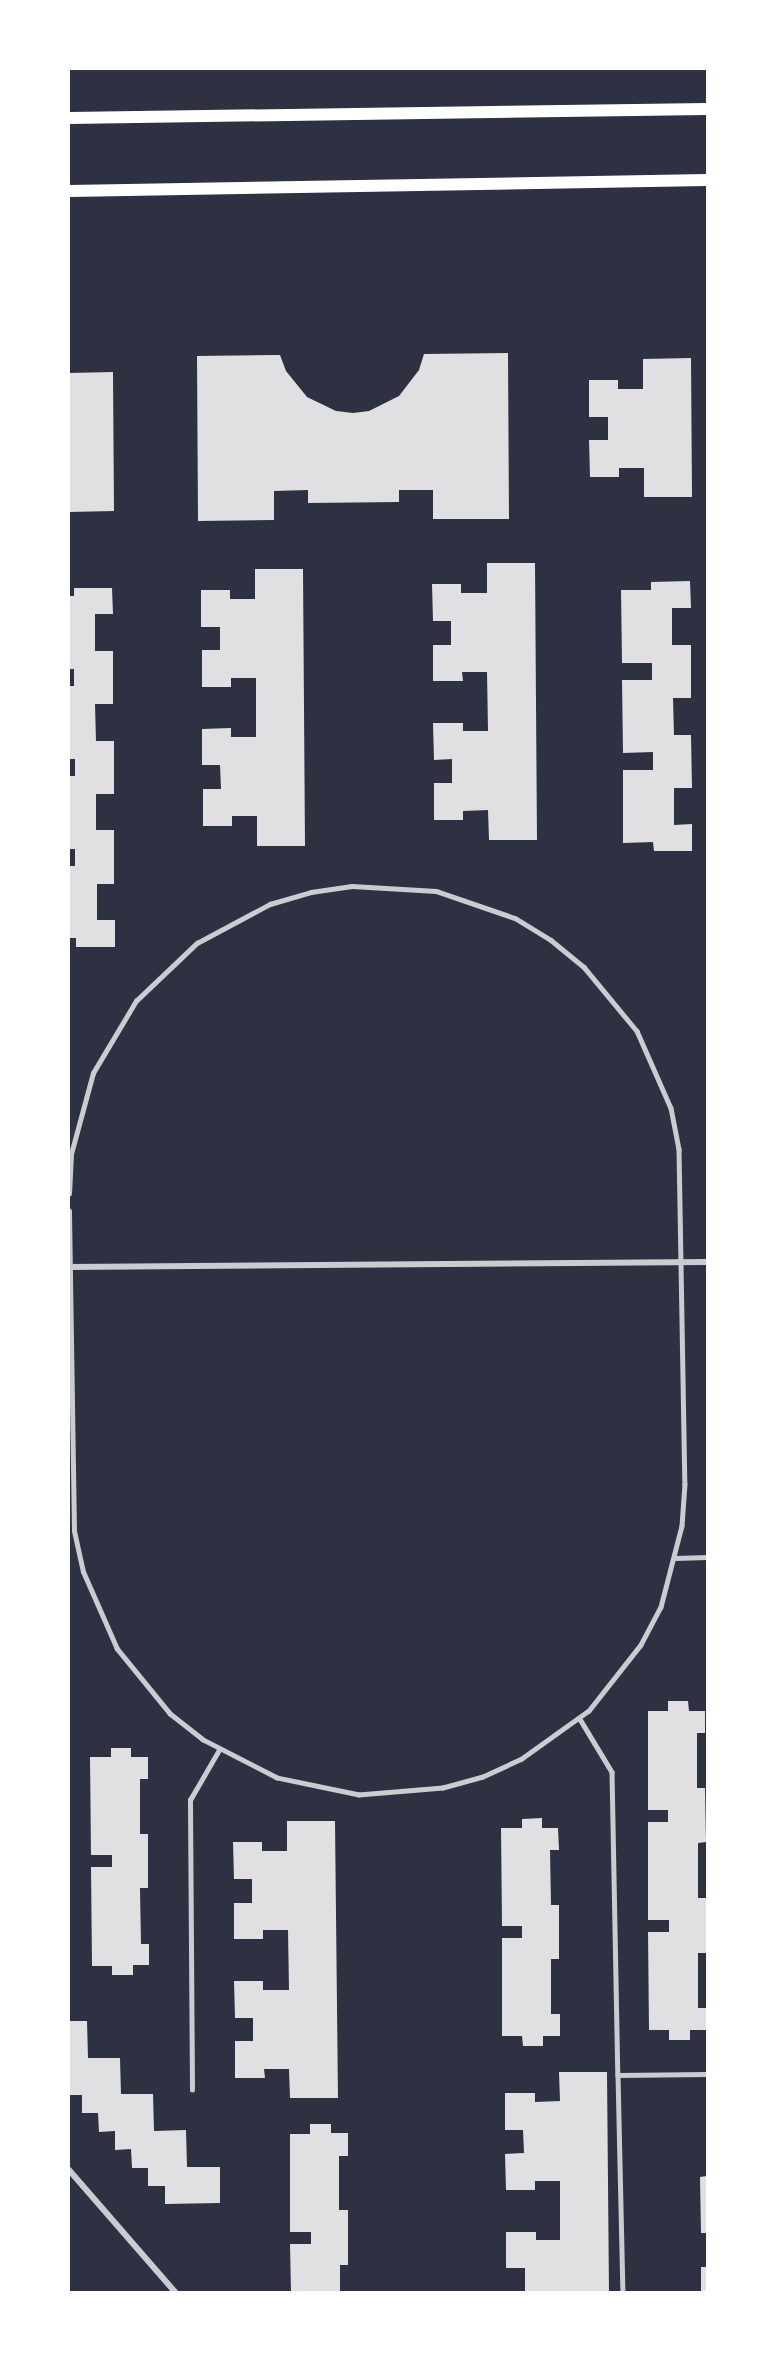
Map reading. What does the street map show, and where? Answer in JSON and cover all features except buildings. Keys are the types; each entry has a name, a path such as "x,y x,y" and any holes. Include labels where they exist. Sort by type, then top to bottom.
{"main road":[{"path":"69,117 707,110"},
{"path":"69,191 707,180"}],"street":[{"path":"69,1267 707,1262"},
{"path":"69,2170 175,2292"}],"lane":[{"path":"69,1194 73,1144 93,1073 112,1035 164,970 224,926 270,904 311,892 394,885 436,891 515,918 551,940 612,997 637,1031 671,1108 683,1191 685,1484 676,1558 661,1607 641,1645 618,1679 579,1719 522,1760 483,1777 401,1794 359,1795 318,1789 278,1778 219,1750 170,1714 141,1683 117,1649 83,1572 74,1531 71,1489 69,1211"},
{"path":"676,1558 707,1557"},
{"path":"579,1719 612,1772 623,2292"},
{"path":"192,2090 190,1800 219,1750"},
{"path":"618,2075 707,2074"}]}
